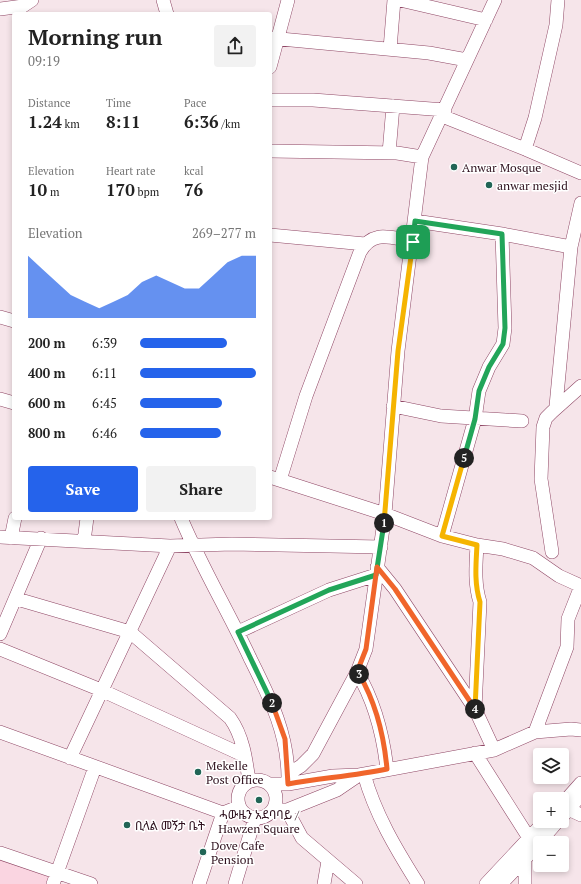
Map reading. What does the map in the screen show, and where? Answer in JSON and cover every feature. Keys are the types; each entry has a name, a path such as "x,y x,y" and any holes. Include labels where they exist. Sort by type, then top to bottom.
{"street":[{"path":"0,9 23,6 32,0"},
{"path":"163,0 166,12"},
{"path":"272,53 274,39 288,0"},
{"path":"390,49 394,0"},
{"path":"400,0 486,20"},
{"path":"525,149 535,118 556,25 558,0"},
{"path":"288,779 313,754 357,672 366,649 385,514 398,351 413,242 422,157 496,1"},
{"path":"274,39 429,53 467,60"},
{"path":"272,100 313,100 393,106 443,113 581,173"},
{"path":"389,153 393,106"},
{"path":"272,151 389,153 422,157"},
{"path":"556,406 571,247 581,203"},
{"path":"415,221 502,234 571,247"},
{"path":"442,536 475,419 479,391 489,367 503,344 505,328 502,234"},
{"path":"272,236 364,244"},
{"path":"413,242 383,237 372,238 364,244 275,479 385,514 442,536 477,545 503,549 533,558 559,576 581,586 568,619 567,647 535,732"},
{"path":"0,317 12,320"},
{"path":"552,552 541,468 543,427 546,418 556,406 581,386"},
{"path":"0,399 12,402"},
{"path":"393,406 441,416 475,419 496,418 522,421"},
{"path":"14,520 6,538 41,538 170,546 232,544 381,547"},
{"path":"84,541 87,520"},
{"path":"182,520 193,546 238,632 272,702 285,739 288,779"},
{"path":"0,634 17,598 41,538"},
{"path":"475,709 480,602 475,575 477,545"},
{"path":"70,758 170,546"},
{"path":"377,571 395,589 475,709 494,750"},
{"path":"238,632 329,590 377,571"},
{"path":"17,598 130,632 230,718 238,732 245,756 249,781"},
{"path":"0,649 102,690 245,756"},
{"path":"357,672 364,684 380,726 387,769"},
{"path":"238,806 240,790 249,781 258,780 269,784 288,779 362,775 387,769 494,750 535,732 578,728"},
{"path":"0,732 223,813 238,806"},
{"path":"475,753 533,839"},
{"path":"55,878 95,767"},
{"path":"238,806 249,816 255,818 262,817 272,810 287,810 337,790 362,775"},
{"path":"362,775 382,822 418,884"},
{"path":"569,801 581,783"},
{"path":"269,784 276,798 272,810"},
{"path":"569,804 581,795"},
{"path":"287,810 302,838 356,884"},
{"path":"569,810 581,815"},
{"path":"199,884 223,813"},
{"path":"235,884 255,818"},
{"path":"539,836 549,828"},
{"path":"486,884 533,841"},
{"path":"501,884 525,859 533,842"},
{"path":"0,853 55,878 91,884"},
{"path":"525,859 528,883"},
{"path":"324,884 328,861"}],"shaded area":[{"path":"0,858 53,877 51,884 0,884"}],"place":[{"name":"Anwar Mosque","path":"454,167"},
{"name":"anwar mesjid","path":"489,185"},
{"name":"Mekelle Post Office","path":"198,772"},
{"name":"ሓውዜን አደባባይ / Hawzen Square","path":"259,800"},
{"name":"ቢላል መኝታ ቤት","path":"127,825"},
{"name":"Dove Cafe Pension","path":"203,852"}],"route":[{"path":"413,242 398,351 385,514 381,547 377,567 376,575 329,590 238,632 272,702 285,739 288,784 333,776 359,775 387,769 385,746 380,726 364,684 357,672 366,649 376,575 377,567 395,589 475,709 480,619 480,602 475,575 477,545 442,536 475,419 479,391 489,367 503,344 505,328 502,288 502,234 415,221 413,242"}]}
